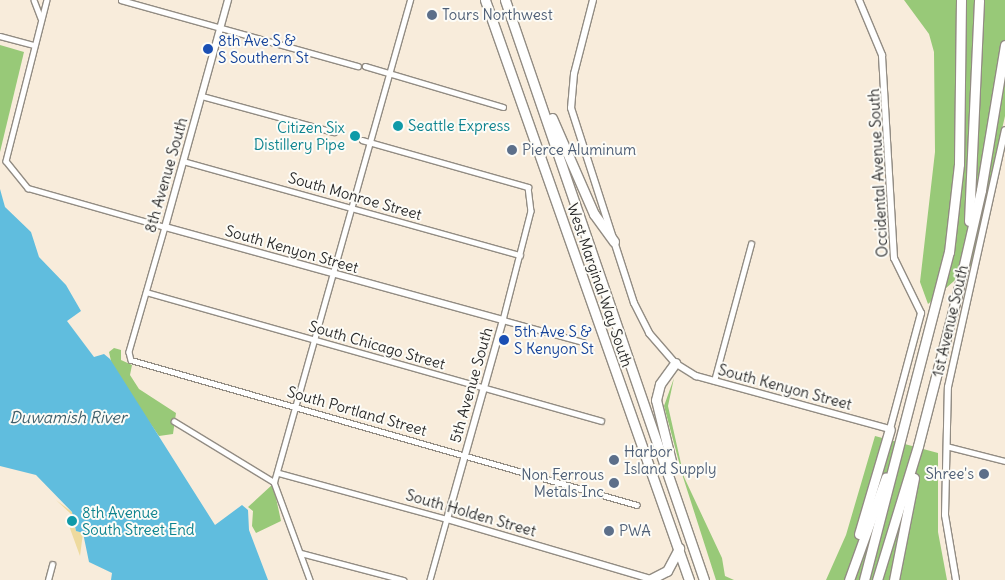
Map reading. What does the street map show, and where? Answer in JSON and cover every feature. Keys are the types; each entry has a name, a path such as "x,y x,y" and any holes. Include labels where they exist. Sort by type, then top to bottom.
{"highway":[{"name":"West Marginal Way South","path":"486,0 689,580"},
{"name":"West Marginal Way South","path":"505,0 680,504 704,580"},
{"path":"864,580 948,252 959,164 962,0"},
{"path":"961,48 967,0"},
{"path":"957,295 972,191 979,0"},
{"path":"519,39 582,188 614,242"},
{"path":"877,580 918,446 957,295 1005,45"},
{"path":"676,363 660,384 656,400 680,504"},
{"path":"858,545 861,516 890,429"},
{"path":"894,580 918,446"},
{"path":"849,577 858,545 898,450"},
{"path":"652,580 666,571 679,548"}],"street":[{"path":"34,0 41,19"},
{"path":"0,36 34,45 47,0"},
{"path":"121,0 358,66"},
{"name":"8th Avenue South","path":"129,357 228,0"},
{"path":"274,482 279,473 409,0"},
{"path":"593,0 574,74 571,108 614,242 643,322 676,363"},
{"name":"Occidental Avenue South","path":"859,0 882,55 894,258 921,314 890,429"},
{"name":"South Kenyon Street","path":"34,45 6,161 28,188 584,342"},
{"path":"365,66 389,75 503,107"},
{"path":"202,96 334,132"},
{"name":"1st Avenue South","path":"956,580 945,515 949,377 1005,130"},
{"path":"362,140 371,142"},
{"name":"5th Avenue South","path":"371,142 523,185 531,197 520,255 503,320 430,580"},
{"name":"South Monroe Street","path":"183,161 520,255"},
{"path":"714,381 751,244"},
{"name":"South Chicago Street","path":"146,292 601,421"},
{"name":"South Portland Street","path":"129,357 637,506"},
{"name":"South Kenyon Street","path":"676,363 714,381 890,429"},
{"path":"174,421 274,482 310,580"},
{"path":"946,446 1005,461"},
{"name":"South Holden Street","path":"279,473 447,518 652,580"},
{"path":"301,553 403,580"},
{"path":"48,580 52,565"}],"green space":[{"path":"904,0 1005,0 1005,116 971,266 928,304 920,282 935,152 934,52 929,34"},
{"path":"0,45 24,52 0,152"},
{"path":"114,348 121,350 121,360 132,365 130,375 139,389 176,413 173,434 159,436 113,370 109,352"},
{"path":"674,378 668,406 684,477 722,558 725,576 734,580 716,580 683,477 664,406"},
{"path":"875,436 938,453 938,532 947,580 826,580 846,535"},
{"path":"273,484 281,521 256,533 252,526 253,511 248,507"}],"sand":[{"name":"8th Avenue South Street End","path":"56,500 72,512 76,531 83,533 80,556 68,523 71,514"}],"water":[{"name":"Duwamish River","path":"0,189 5,207 31,232 39,257 66,285 81,311 67,321 94,357 104,354 110,359 215,525 242,505 248,510 249,530 268,580 111,580 112,573 89,562 83,533 76,531 72,512 36,475 0,466"}],"place":[{"name":"Tours Northwest","path":"432,15"},
{"name":"8th Ave S & S Southern St","path":"208,49"},
{"name":"Seattle Express","path":"398,126"},
{"name":"Citizen Six Distillery Pipe","path":"355,136"},
{"name":"Pierce Aluminum","path":"512,150"},
{"name":"5th Ave S & S Kenyon St","path":"504,340"},
{"name":"Harbor Island Supply","path":"614,460"},
{"name":"Shree's","path":"984,474"},
{"name":"Non Ferrous Metals Inc","path":"614,483"},
{"name":"8th Avenue South Street End","path":"72,521"},
{"name":"PWA","path":"609,531"}]}
